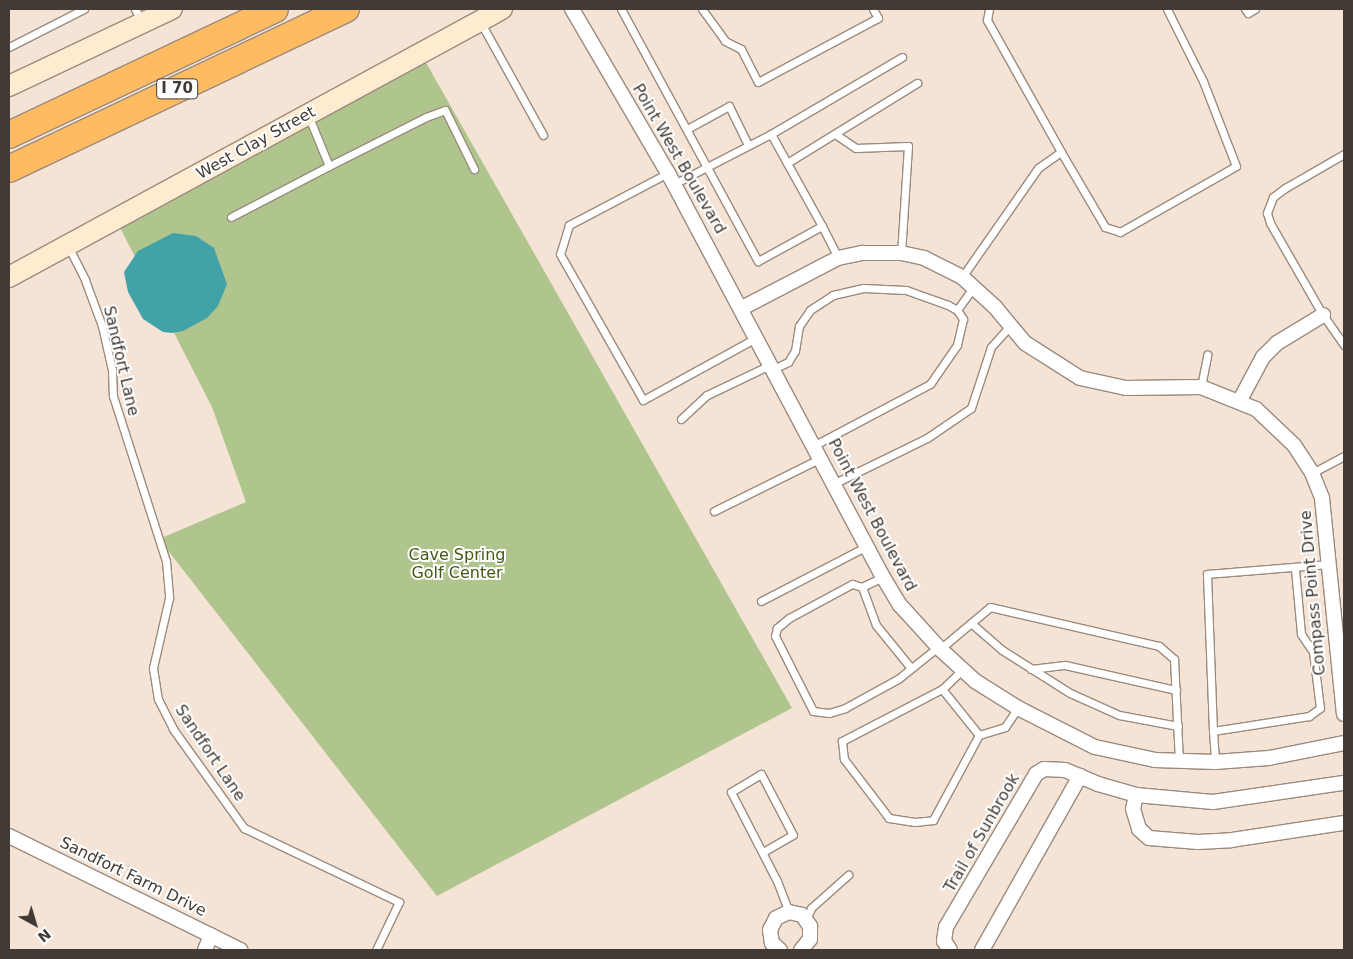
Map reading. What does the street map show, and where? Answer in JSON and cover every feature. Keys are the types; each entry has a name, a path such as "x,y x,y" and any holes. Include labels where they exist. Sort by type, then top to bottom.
{"highway":[{"name":"I 70","path":"9,135 275,9"},
{"name":"I 70","path":"9,169 346,9"}],"street":[{"path":"9,86 138,16 172,9"},
{"name":"West Clay Street","path":"9,277 502,9"},
{"name":"Point West Boulevard","path":"572,9 671,179 742,308 900,605 962,670 1018,708 1095,747 1155,760 1216,762 1269,758 1344,743"},
{"name":"Compass Point Drive","path":"742,308 838,258 862,253 901,253 924,258 962,277 974,287 1025,343 1080,378 1126,388 1202,387 1240,400 1280,430 1312,473 1322,498 1329,564 1338,603 1344,714"},
{"path":"1240,400 1263,357 1277,343 1323,315"},
{"name":"Trail of Sunbrook","path":"950,950 944,941 946,927 1036,774 1053,767 1136,794 1213,802 1240,800 1344,783"},
{"path":"982,950 1080,776"},
{"path":"1136,794 1134,809 1139,829 1149,838 1198,842 1231,840 1344,823"},
{"name":"Sandfort Farm Drive","path":"9,836 241,950"},
{"path":"760,950 776,947 772,923 789,912 802,915 806,920 810,939 801,950"},
{"path":"205,950 211,935"}],"lane":[{"path":"9,47 84,9"},
{"path":"621,9 758,261 822,226"},
{"path":"702,9 725,41 741,49 758,82 878,18 874,9"},
{"path":"989,9 987,20 1105,227 1120,232 1236,166 1203,81 1167,9"},
{"path":"1245,9 1248,13 1255,9"},
{"path":"479,21 543,135"},
{"path":"756,337 643,400 560,254 569,225 671,179 707,167 771,134 902,57"},
{"path":"787,163 917,83"},
{"path":"686,130 729,106 748,145"},
{"path":"231,217 426,117 445,110 474,169"},
{"path":"308,115 329,166"},
{"path":"771,134 838,258"},
{"path":"834,134 856,148 908,146 901,253"},
{"path":"962,277 1038,168 1061,152"},
{"path":"1344,154 1273,197 1267,213 1270,223 1323,315 1344,345"},
{"name":"Sandfort Lane","path":"67,246 85,280 102,326 112,370 113,396 166,561 168,598 153,668 158,699 173,730 244,828 399,902 376,950"},
{"path":"957,310 974,287"},
{"path":"681,419 707,395 788,362 795,351 799,326 810,310 833,296 863,288 906,290 957,310 963,319 957,345 930,384 714,511"},
{"path":"835,483 928,438 971,408 991,348 1010,326"},
{"path":"1202,387 1207,355"},
{"path":"1312,473 1344,456"},
{"path":"761,602 867,546"},
{"path":"1216,762 1213,731 1207,574 1295,569 1329,564"},
{"path":"1213,731 1309,716 1320,708 1313,652 1301,634 1295,569"},
{"path":"862,588 884,577"},
{"path":"911,668 876,625 862,588 852,584 789,618 777,628 775,636 813,711 829,713 845,708 911,668 990,607 1159,646 1174,659 1179,761"},
{"path":"971,623 1002,650 1070,693 1119,715 1178,726"},
{"path":"1031,669 1065,665 1176,690"},
{"path":"962,670 942,689 842,741 844,758 889,818 915,822 933,820 979,735 1006,727 1018,708"},
{"path":"942,689 979,735"},
{"path":"763,852 793,835 761,774 731,792 763,852 789,912"},
{"path":"806,920 812,908 848,874"}],"green space":[{"name":"Cave Spring Golf Center","path":"420,52 792,708 437,896 159,539 246,502 212,407 114,216"}],"water":[{"path":"173,233 196,236 214,248 227,284 218,306 207,318 183,331 172,333 163,332 143,319 128,292 124,272 138,251"}]}
